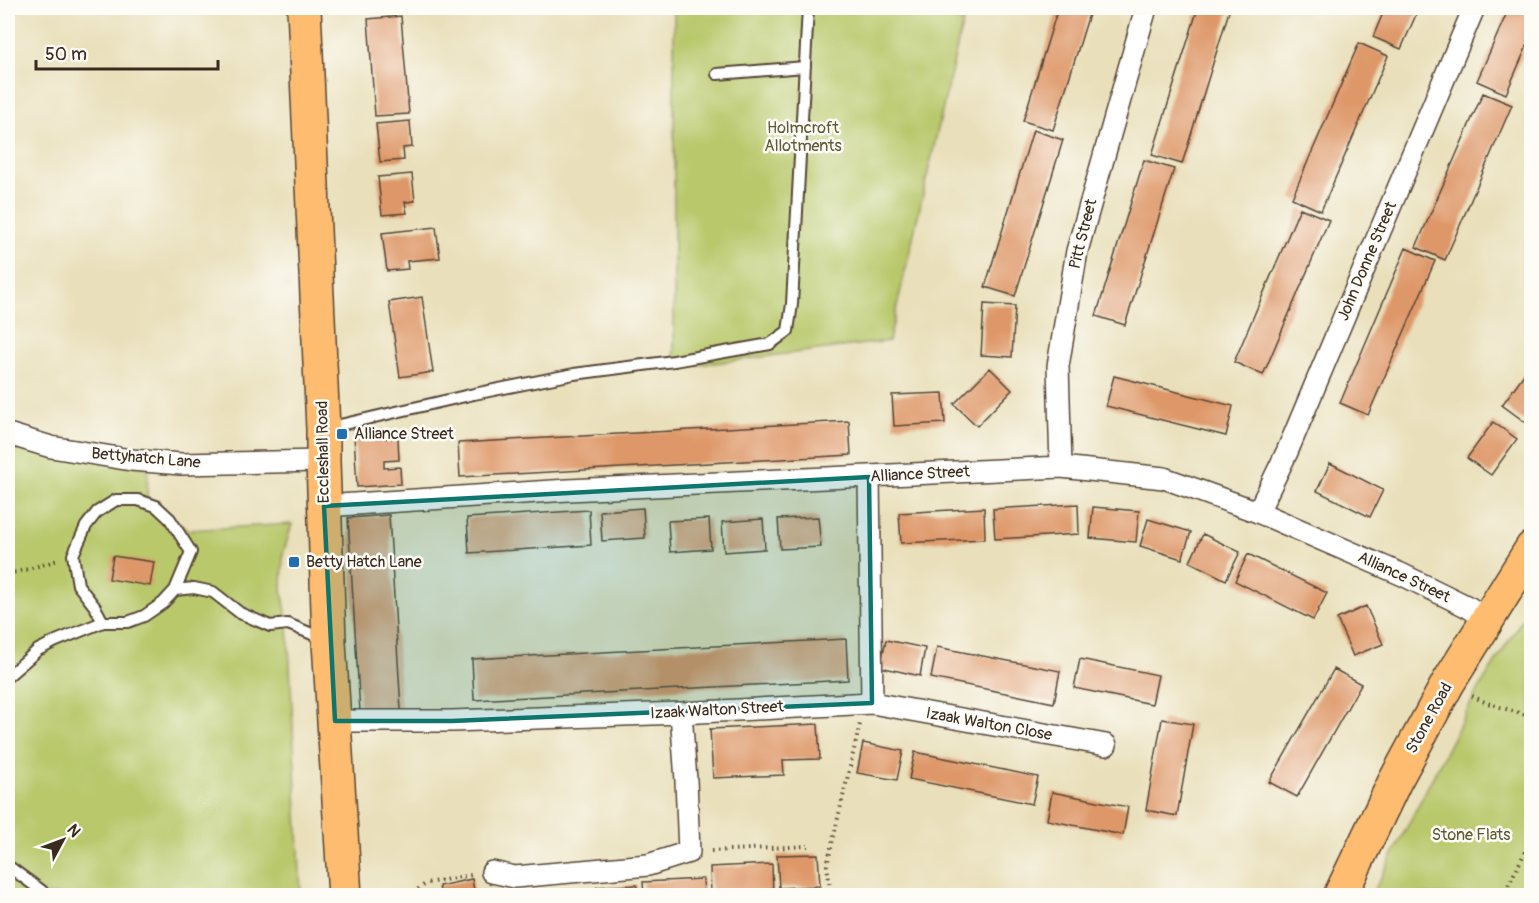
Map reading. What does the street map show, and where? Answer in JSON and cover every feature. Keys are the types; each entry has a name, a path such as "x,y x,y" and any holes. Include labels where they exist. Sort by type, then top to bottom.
{"main road":[{"name":"Eccleshall Road","path":"304,8 323,429 329,642 345,896"},
{"name":"Stone Road","path":"1340,896 1395,781 1448,683 1532,548"}],"street":[{"name":"Pitt Street","path":"1061,467 1058,366 1077,251 1146,8"},
{"name":"John Donne Street","path":"1258,512 1287,452 1474,8"},
{"name":"Bettyhatch Lane","path":"8,434 51,447 131,460 181,464 323,461"},
{"name":"Alliance Street","path":"324,506 557,491 1061,467 1164,478 1258,512 1403,575 1470,608 1486,620"},
{"path":"868,477 872,703"},
{"name":"Izaak Walton Street","path":"335,721 452,721 872,703"},
{"name":"Izaak Walton Close","path":"872,703 1106,745"},
{"path":"492,872 516,877 648,865 689,852 681,712"}],"lane":[{"path":"323,429 552,378 674,361 770,344 788,331 792,304 808,8"},
{"path":"717,74 805,67"},
{"path":"8,676 38,650 56,640 103,622 128,622 144,616 163,603 175,590 191,552 170,519 156,507 138,500 116,500 97,512 86,526 73,555 78,585 103,622"},
{"path":"175,590 194,588 213,592 240,613 270,626 288,624 329,642"},
{"path":"8,866 42,891 45,896"}],"path":[{"path":"8,573 73,555"},
{"path":"1448,683 1487,703 1532,717"},
{"path":"831,896 827,865 861,721 872,703"},
{"path":"1503,896 1532,838"},
{"path":"689,852 808,846"},
{"path":"408,896 427,883 492,872"}],"highlighted area":[{"path":"869,477 872,703 452,721 335,721 324,506"}],"green space":[{"name":"Holmcroft Allotments","path":"674,8 966,8 889,341 674,368"},
{"path":"8,440 148,468 147,497 188,530 292,524 283,554 282,590 288,624 301,895 8,895"},
{"name":"Stone Flats","path":"1531,605 1531,895 1372,895 1475,695"}],"building":[{"path":"453,8 495,8 496,11 453,15"},
{"path":"1058,8 1091,8 1053,130 1023,121"},
{"path":"1198,8 1230,8 1182,164 1152,155"},
{"path":"1385,8 1419,8 1401,49 1373,37"},
{"path":"1509,8 1532,8 1532,34 1506,94 1477,81"},
{"path":"401,16 409,114 375,116 368,19"},
{"path":"1359,43 1388,56 1321,211 1292,198"},
{"path":"1483,93 1512,105 1445,260 1416,247"},
{"path":"410,121 412,147 403,148 404,160 380,162 376,124"},
{"path":"1033,130 1063,140 1015,296 985,287"},
{"path":"1144,160 1174,169 1125,325 1096,316"},
{"path":"412,174 415,201 405,202 407,213 382,215 378,177"},
{"path":"1300,208 1329,220 1263,375 1234,362"},
{"path":"436,227 440,258 407,261 408,269 387,271 382,233"},
{"path":"1406,248 1435,261 1368,415 1340,403"},
{"path":"422,297 433,372 400,377 389,302"},
{"path":"984,304 1015,306 1012,357 981,355"},
{"path":"1532,363 1532,413 1525,422 1502,405"},
{"path":"990,368 1012,390 977,426 954,404"},
{"path":"1114,376 1233,406 1226,436 1106,406"},
{"path":"943,393 945,423 894,426 892,395"},
{"path":"849,421 851,455 460,477 458,443"},
{"path":"1493,422 1517,439 1491,475 1467,458"},
{"path":"382,429 383,438 398,438 399,460 384,461 384,468 400,467 401,484 357,487 354,435"},
{"path":"1330,463 1383,490 1370,517 1317,491"},
{"path":"1078,504 1079,534 995,539 993,509"},
{"path":"1093,507 1139,511 1136,542 1090,538"},
{"path":"643,508 645,538 602,541 600,511"},
{"path":"984,508 985,539 901,543 899,513"},
{"path":"589,510 591,545 469,553 467,518"},
{"path":"389,515 401,710 360,712 348,518"},
{"path":"818,517 821,547 780,549 778,519"},
{"path":"709,519 711,549 670,552 668,521"},
{"path":"763,519 765,549 724,552 722,522"},
{"path":"1148,519 1191,532 1182,559 1140,546"},
{"path":"1203,534 1240,552 1226,580 1190,562"},
{"path":"1248,554 1327,593 1313,620 1235,581"},
{"path":"113,556 154,562 150,586 109,579"},
{"path":"1366,606 1383,644 1353,656 1337,619"},
{"path":"846,639 848,680 474,700 472,659"},
{"path":"886,640 925,648 920,676 880,667"},
{"path":"937,647 1060,671 1054,703 931,678"},
{"path":"1080,659 1158,675 1152,704 1074,688"},
{"path":"1334,669 1361,684 1297,797 1269,782"},
{"path":"1162,719 1193,724 1177,816 1146,810"},
{"path":"818,724 820,759 783,760 784,775 713,778 710,729"},
{"path":"863,743 903,751 897,780 857,773"},
{"path":"915,752 1038,777 1032,804 909,779"},
{"path":"1052,792 1128,807 1123,835 1047,820"},
{"path":"818,854 820,886 779,888 777,855"},
{"path":"772,864 773,896 711,896 710,867"},
{"path":"472,879 475,896 441,896 439,886"},
{"path":"703,879 704,896 644,896 643,882"},
{"path":"637,885 637,896 597,896 597,887"}],"place":[{"name":"Alliance Street","path":"342,434"},
{"name":"Betty Hatch Lane","path":"294,562"}]}
